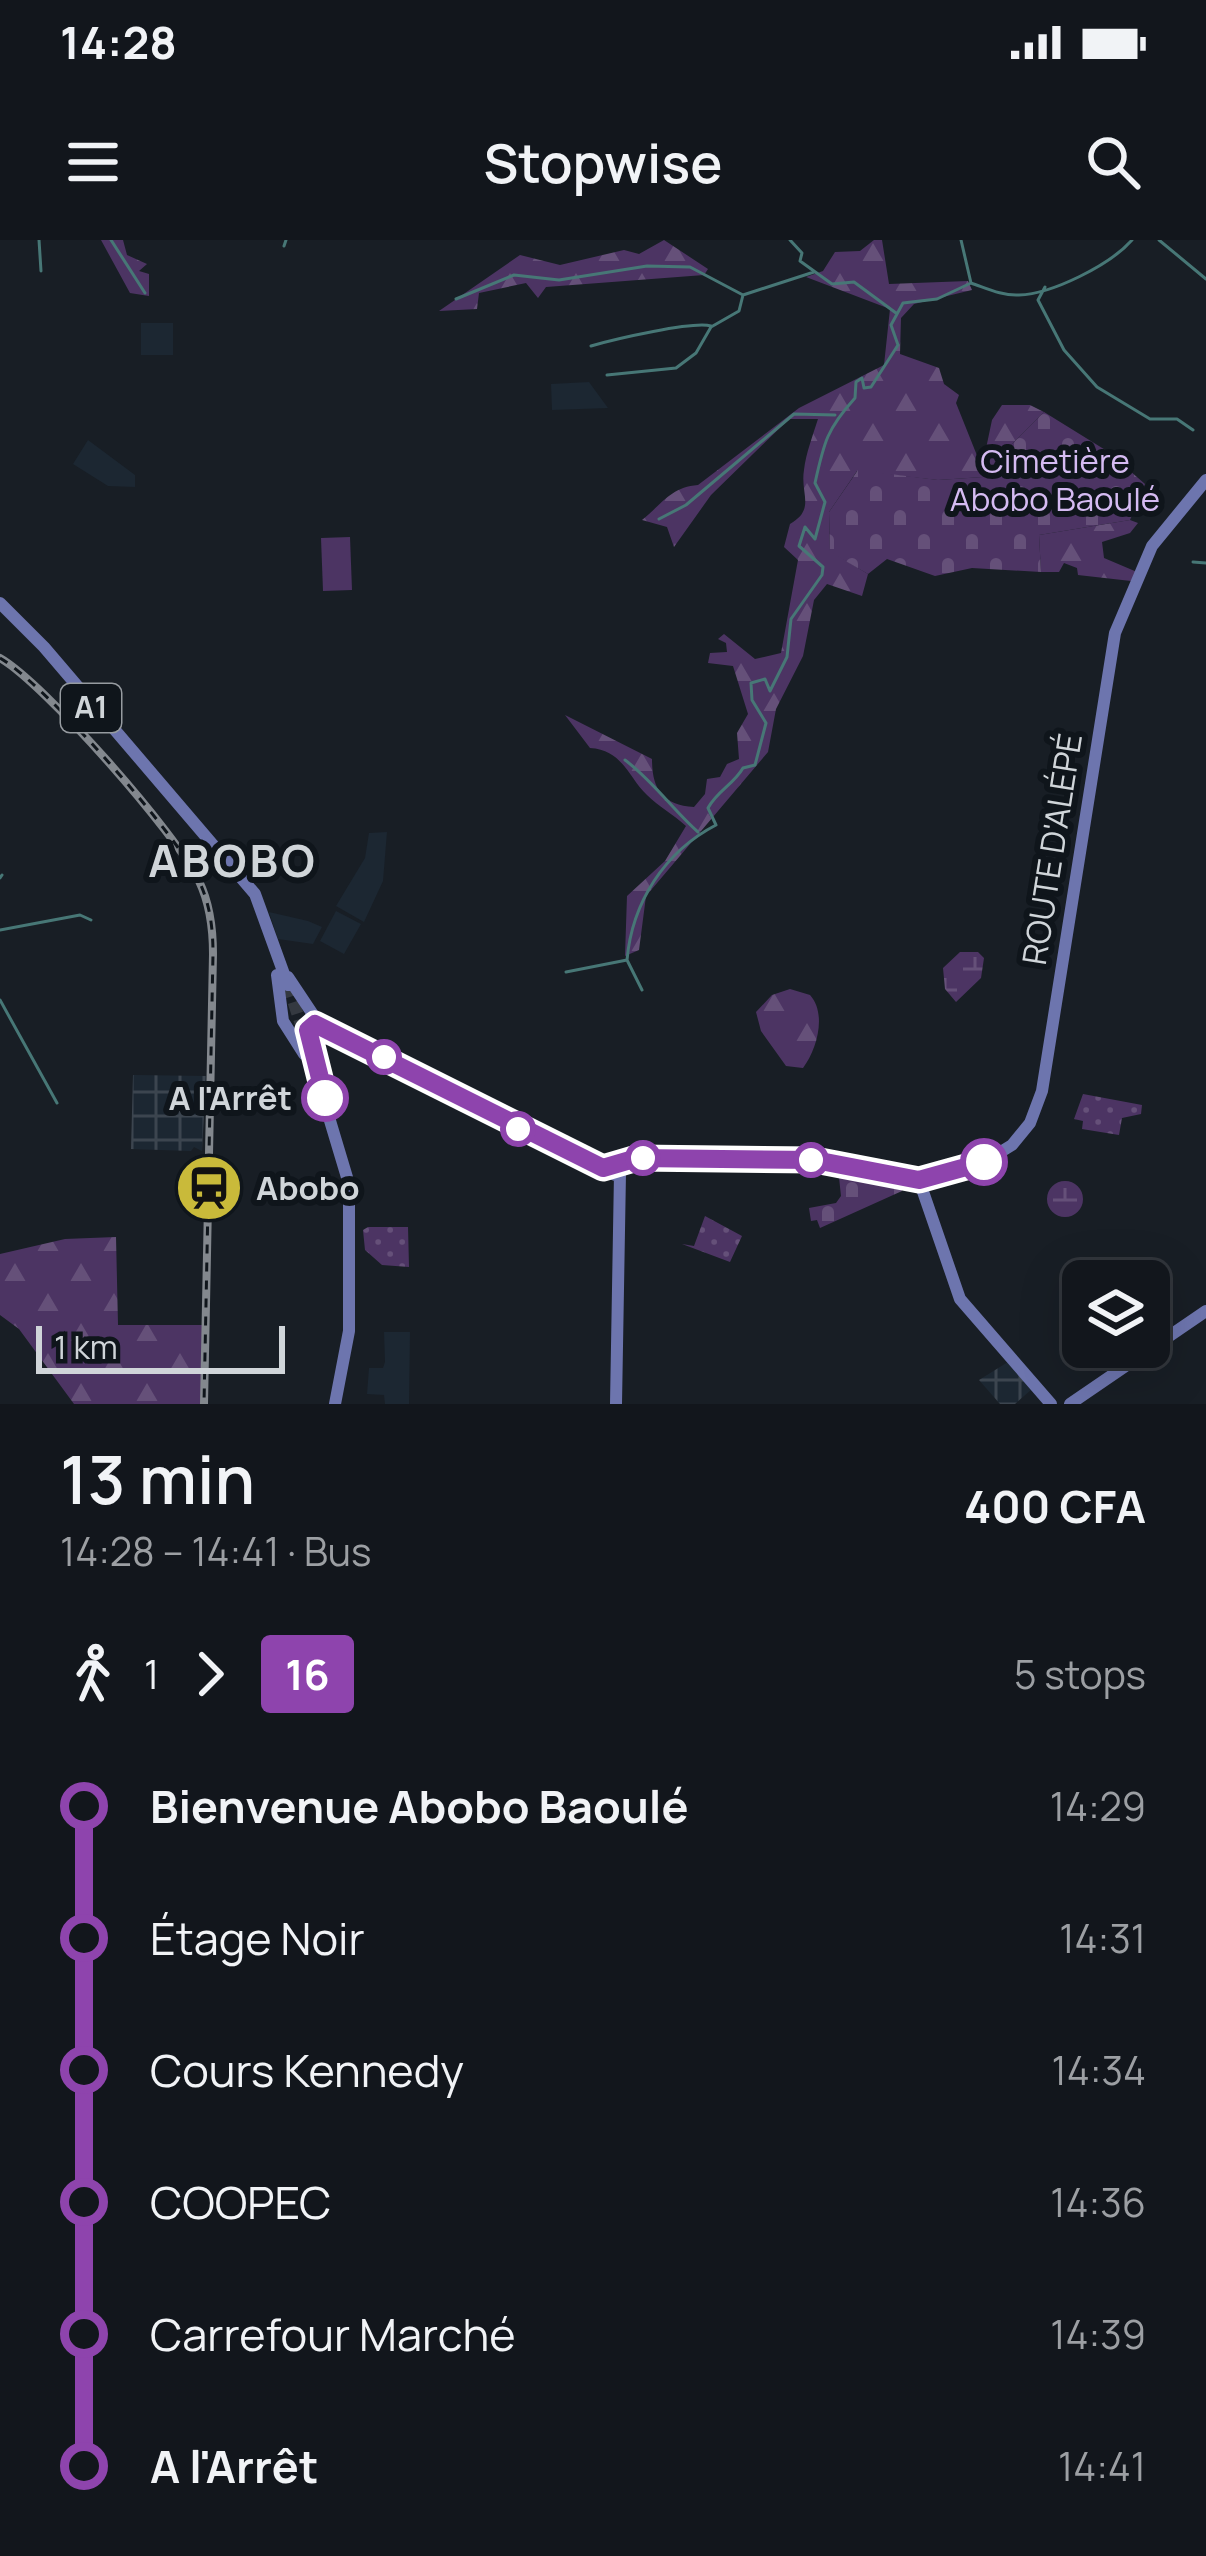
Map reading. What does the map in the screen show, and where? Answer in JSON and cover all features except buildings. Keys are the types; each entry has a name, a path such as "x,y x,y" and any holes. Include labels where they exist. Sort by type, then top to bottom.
{"main road":[{"name":"ROUTE D'ALÉPÉ","path":"919,1180 954,1173 1000,1153 1016,1142 1035,1114 1115,633 1148,554 1206,480"},
{"name":"A1","path":"0,606 263,915"},
{"name":"A1","path":"0,606 238,873 263,915 289,991"},
{"path":"333,1404 343,1356 348,1254 340,1161 309,1032 310,1003 289,991 284,1024 309,1032 616,1172"},
{"path":"320,1088 347,1169 347,1352 333,1404"},
{"path":"616,1172 637,1158 815,1160 919,1180"},
{"path":"616,1172 616,1404"},
{"path":"919,1180 956,1295 1049,1403"},
{"path":"919,1180 960,1299 1049,1403"},
{"path":"1072,1404 1205,1314"}],"shaded area":[{"path":"141,323 173,323 173,355 141,355"},
{"path":"589,382 608,408 552,410 551,384"},
{"path":"88,440 135,475 135,487 108,486 73,464"},
{"path":"387,832 383,881 364,922 336,906 365,858 369,833"},
{"path":"336,911 361,924 344,954 320,941"},
{"path":"269,912 322,927 313,944 278,939"},
{"path":"133,1075 206,1076 202,1151 194,1147 191,1151 131,1149"},
{"path":"384,1332 410,1332 409,1404 385,1404 384,1395 367,1394 369,1368 383,1368 385,1362"},
{"path":"1008,1362 1032,1389 1015,1404 1000,1404 979,1380"}],"green space":[{"path":"101,240 123,240 127,255 147,264 139,271 149,274 149,296 130,293"},
{"path":"664,240 708,269 704,275 546,287 538,298 526,283 479,293 477,309 439,311 520,255 560,265 624,250 639,254"},
{"path":"882,240 889,284 968,281 972,290 914,304 901,318 900,354 939,368 944,384 959,395 956,403 978,458 984,458 992,420 1002,405 1030,405 1044,412 1012,444 998,476 938,480 857,471 829,512 830,551 868,574 862,596 827,584 814,600 803,656 776,709 768,752 646,896 639,950 625,956 627,896 665,861 686,826 647,795 618,759 590,748 565,715 652,759 661,794 683,806 694,807 705,794 707,779 720,777 727,764 739,759 737,733 748,714 733,666 708,663 710,653 727,652 726,643 718,639 724,634 755,659 781,653 798,560 784,547 790,524 805,507 804,470 818,419 789,419 711,495 674,547 667,527 642,520 674,493 698,485 799,408 884,365 890,309 806,277 823,271 835,252 860,251"},
{"name":"Cimetière Abobo Baoulé","path":"1044,412 1107,451 1145,484 1130,520 1039,535 1041,572 972,568 935,576 887,559 868,574 830,552 829,512 858,470 938,480 998,476 1012,444"},
{"path":"1130,520 1138,523 1130,533 1102,542 1104,558 1137,572 1131,581 1078,575 1077,568 1064,563 1059,572 1041,572 1039,535"},
{"path":"350,537 352,590 323,591 321,538"},
{"path":"960,952 978,952 984,958 981,978 956,1002 945,989 943,968"},
{"path":"790,989 810,995 818,1012 816,1042 803,1068 786,1066 761,1031 756,1012 772,995"},
{"path":"1083,1094 1142,1105 1141,1114 1122,1118 1119,1135 1082,1129 1083,1121 1074,1119"},
{"path":"838,1168 902,1191 820,1228 817,1220 811,1221 809,1208 836,1203 841,1196"},
{"path":"1065,1181 1077,1187 1083,1199 1077,1211 1065,1217 1053,1211 1047,1199 1053,1187"},
{"path":"705,1216 742,1236 730,1262 682,1244 694,1246"},
{"path":"408,1227 409,1267 382,1265 365,1250 363,1230"},
{"path":"116,1237 118,1325 208,1325 204,1404 74,1404 19,1329 0,1315 0,1254 65,1239"}],"waterway":[{"path":"39,240 41,271"},
{"path":"111,240 145,293"},
{"path":"284,246 286,240"},
{"path":"790,240 802,253 800,261 832,284 854,282 896,313"},
{"path":"961,240 971,283"},
{"path":"566,972 627,960 636,919 654,881 681,849 716,825 708,808 743,768 755,765 766,723 752,700 751,683 765,679 770,691 787,657 791,619 822,575 823,567 799,546 805,527 815,539 825,502 815,483 824,446 855,398 856,382 862,378 864,388 871,387 898,345 891,325 903,303 937,299 971,283 1013,295 1047,290 1095,268 1132,240"},
{"path":"1159,240 1206,279"},
{"path":"456,299 514,275 559,280 647,266 690,267 743,295"},
{"path":"607,375 676,368 696,353 711,327 739,311 743,295 814,272"},
{"path":"1045,287 1038,300 1064,350 1097,387 1150,419 1177,419 1193,430"},
{"path":"591,346 671,328 711,326"},
{"path":"659,519 686,505 794,414 835,415"},
{"path":"1193,562 1206,563"},
{"path":"625,760 698,832"},
{"path":"0,930 80,915 91,920"},
{"path":"627,960 642,990"},
{"path":"0,1000 57,1103"}],"tunnel":[{"path":"288,985 305,1037"}],"railway":[{"path":"0,658 47,697 138,796 186,859 208,907 213,954 204,1404"}],"bus line":[{"name":"16","path":"325,1098 308,1030 315,1024 603,1168 619,1168 637,1158 815,1160 881,1177 919,1180 984,1162"}],"place":[{"name":"A l'Arrêt","path":"325,1098"},
{"name":"Abobo","path":"209,1188"}],"district":[{"name":"ABOBO","path":"233,861"}]}
